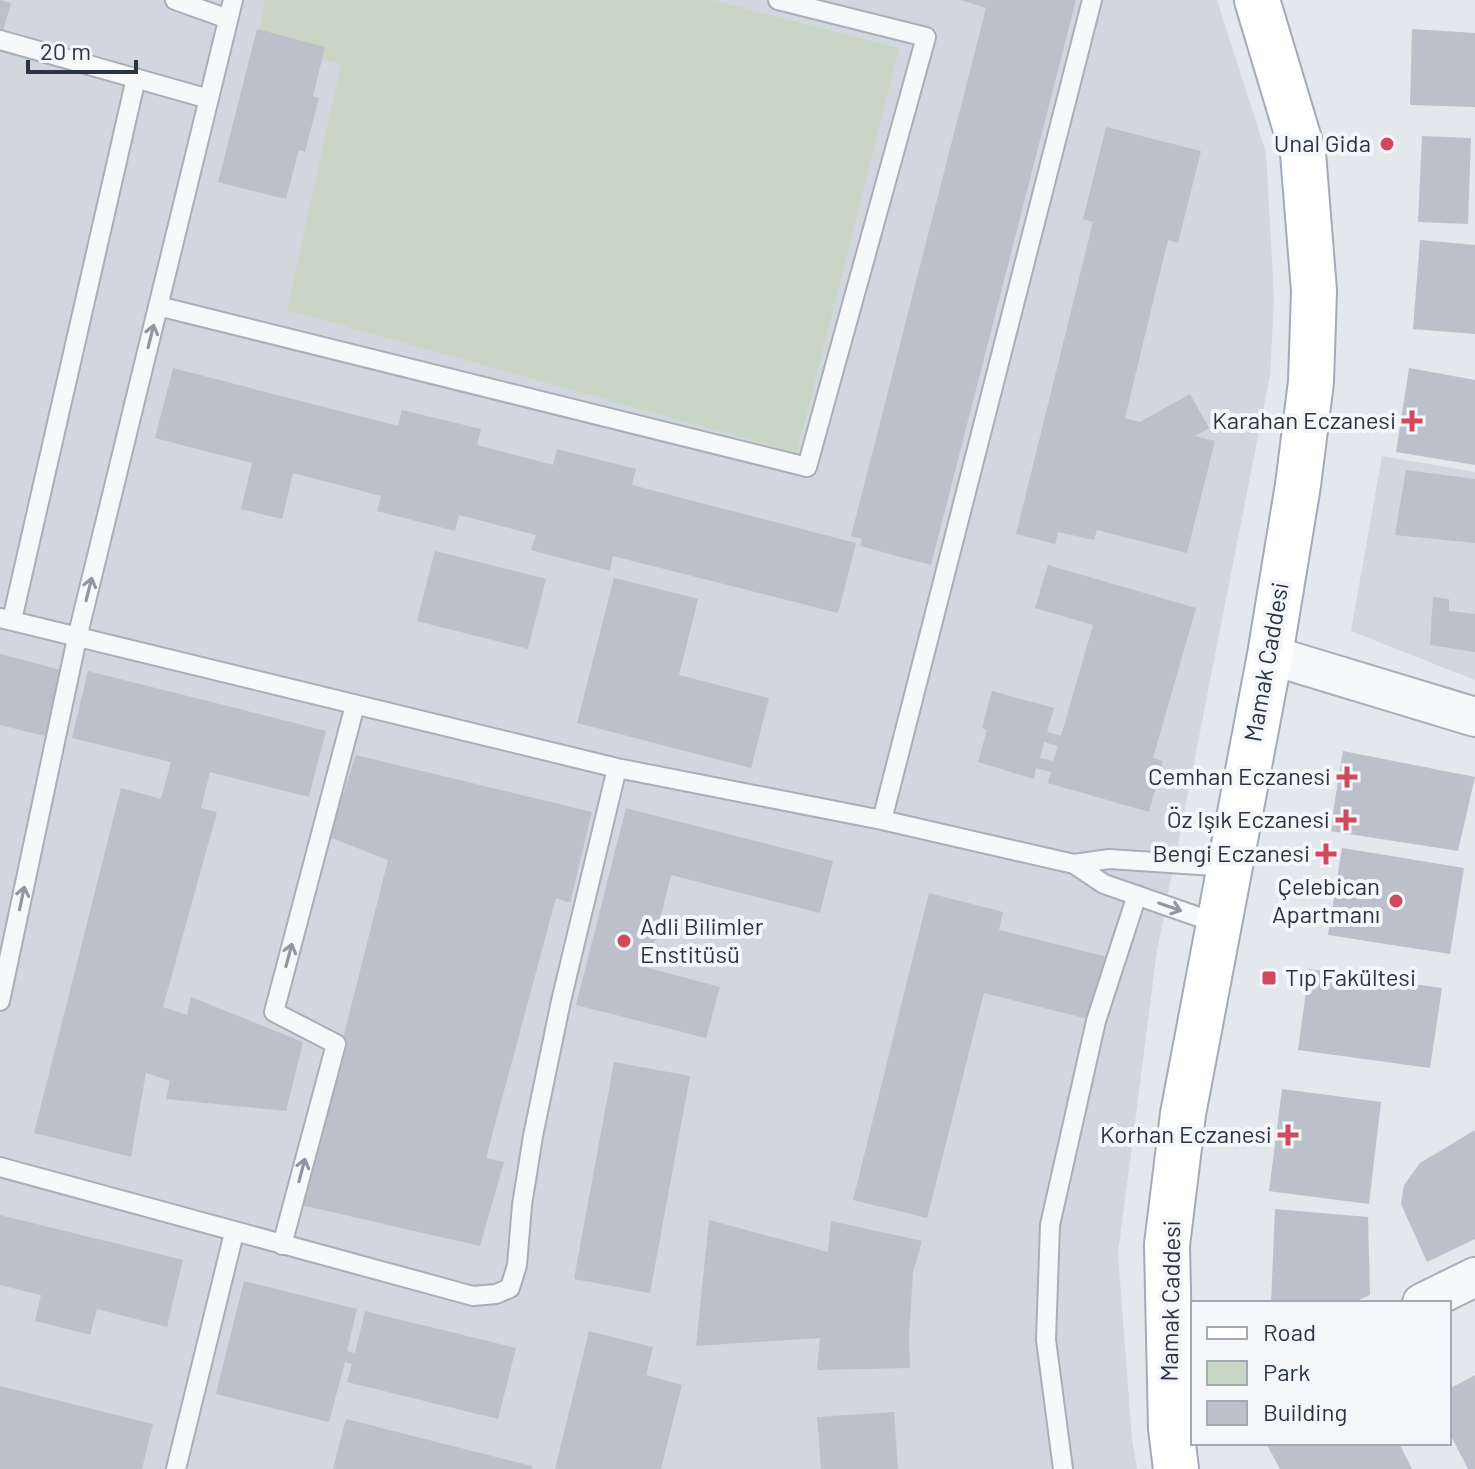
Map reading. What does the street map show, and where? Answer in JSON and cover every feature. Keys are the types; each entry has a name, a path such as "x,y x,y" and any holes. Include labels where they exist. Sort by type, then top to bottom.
{"main road":[{"name":"Mamak Caddesi","path":"1180,1438 1167,1245 1183,1114 1270,655 1298,485 1311,382 1314,291 1303,153 1266,1"}],"street":[{"path":"1270,655 1475,717"},
{"path":"1426,1301 1475,1277"}],"lane":[{"path":"175,0 228,19"},
{"path":"0,1001 77,638 233,0"},
{"path":"158,306 807,467 926,37 778,0"},
{"path":"882,820 1092,0"},
{"path":"0,40 209,99"},
{"path":"136,78 6,619 617,768 882,820 1074,864 1104,884 1219,924"},
{"path":"282,1245 336,1044 274,1012 355,705"},
{"path":"0,1167 473,1296 496,1294 510,1288 517,1265 522,1205 536,1121 561,1001 617,768"},
{"path":"1074,864 1109,859 1229,867"},
{"path":"1063,1469 1046,1340 1050,1225 1096,1021 1137,895"},
{"path":"176,1469 234,1233"}],"shaded area":[{"path":"0,0 1217,0 1266,153 1274,298 1270,375 1157,951 1118,1254 1137,1469 0,1469"},
{"path":"1382,456 1475,472 1475,680 1351,631"}],"green space":[{"path":"265,0 713,0 899,48 797,453 287,310 341,64 258,39"}],"building":[{"path":"0,0 11,3 1,38 0,38"},
{"path":"961,0 1076,0 931,565 860,546 862,539 851,536 986,8"},
{"path":"257,29 325,47 313,96 319,98 305,152 299,150 286,199 218,182"},
{"path":"1412,29 1475,33 1475,107 1410,105"},
{"path":"1106,127 1201,151 1178,243 1168,240 1125,418 1140,422 1190,394 1209,428 1195,436 1215,441 1187,553 1097,530 1094,540 1058,532 1055,544 1016,534 1093,222 1083,219"},
{"path":"1422,136 1471,138 1468,224 1418,222"},
{"path":"1420,240 1475,245 1475,334 1413,329"},
{"path":"173,368 398,426 402,410 481,429 477,445 553,465 557,449 636,469 632,485 856,543 838,613 613,556 610,571 531,550 536,535 459,515 455,531 377,511 381,496 293,473 282,519 241,509 252,463 155,438"},
{"path":"1409,368 1475,380 1475,465 1396,452"},
{"path":"1406,470 1475,479 1475,543 1395,535"},
{"path":"435,551 546,579 528,649 417,621"},
{"path":"1048,565 1196,608 1153,758 1163,761 1149,812 1048,783 1051,772 1036,768 1034,779 978,762 987,730 982,728 992,691 1054,708 1047,732 1061,736 1093,625 1035,608","holes":["1044,742 1058,746 1053,761 1040,758"]},
{"path":"614,578 698,599 679,675 769,698 751,768 577,723"},
{"path":"1433,597 1449,599 1449,611 1475,614 1475,652 1430,645"},
{"path":"0,654 61,670 45,736 0,725"},
{"path":"88,671 326,731 309,797 210,772 201,808 217,812 163,1007 187,1015 191,997 303,1042 286,1111 166,1099 170,1081 146,1073 131,1157 34,1133 121,788 161,799 171,762 72,738"},
{"path":"1343,751 1475,777 1458,851 1330,831"},
{"path":"356,755 592,812 570,903 556,898 486,1158 504,1162 480,1246 301,1205 388,860 329,837"},
{"name":"Adli Bilimler Enstitüsü","path":"626,808 833,861 820,913 671,875 648,968 720,987 706,1038 576,1005"},
{"name":"Çelebican Apartmanı","path":"1342,848 1464,868 1450,954 1328,935"},
{"path":"929,893 1003,912 999,930 1111,958 1096,1021 984,993 927,1218 853,1200"},
{"path":"1309,969 1442,988 1430,1068 1298,1050"},
{"path":"614,1062 690,1076 650,1293 574,1279"},
{"path":"1282,1089 1381,1102 1369,1204 1269,1191"},
{"path":"1475,1130 1475,1239 1427,1262 1401,1204 1404,1185 1420,1163"},
{"path":"1275,1209 1368,1217 1370,1295 1356,1301 1271,1301"},
{"path":"0,1215 183,1260 167,1327 97,1309 90,1335 35,1321 41,1295 0,1285"},
{"path":"709,1220 828,1252 831,1221 922,1241 913,1272 910,1368 817,1370 820,1338 696,1346"},
{"path":"244,1281 357,1309 347,1351 355,1353 365,1311 516,1348 498,1419 347,1382 352,1364 345,1362 329,1422 216,1394"},
{"path":"589,1331 653,1347 646,1375 682,1385 661,1469 555,1469"},
{"path":"1475,1375 1475,1469 1468,1469 1451,1436 1451,1388"},
{"path":"0,1386 153,1424 142,1469 0,1469"},
{"path":"894,1412 898,1469 821,1469 817,1417"},
{"path":"346,1419 532,1466 532,1469 333,1469"},
{"path":"1267,1445 1400,1445 1412,1469 1280,1469"}],"place":[{"name":"Unal Gida","path":"1387,144"},
{"name":"Karahan Eczanesi","path":"1412,421"},
{"name":"Cemhan Eczanesi","path":"1347,777"},
{"name":"Öz Işık Eczanesi","path":"1346,820"},
{"name":"Bengi Eczanesi","path":"1326,854"},
{"name":"Çelebican Apartmanı","path":"1396,901"},
{"name":"Adli Bilimler Enstitüsü","path":"624,941"},
{"name":"Tıp Fakültesi","path":"1269,978"},
{"name":"Korhan Eczanesi","path":"1288,1135"}]}
